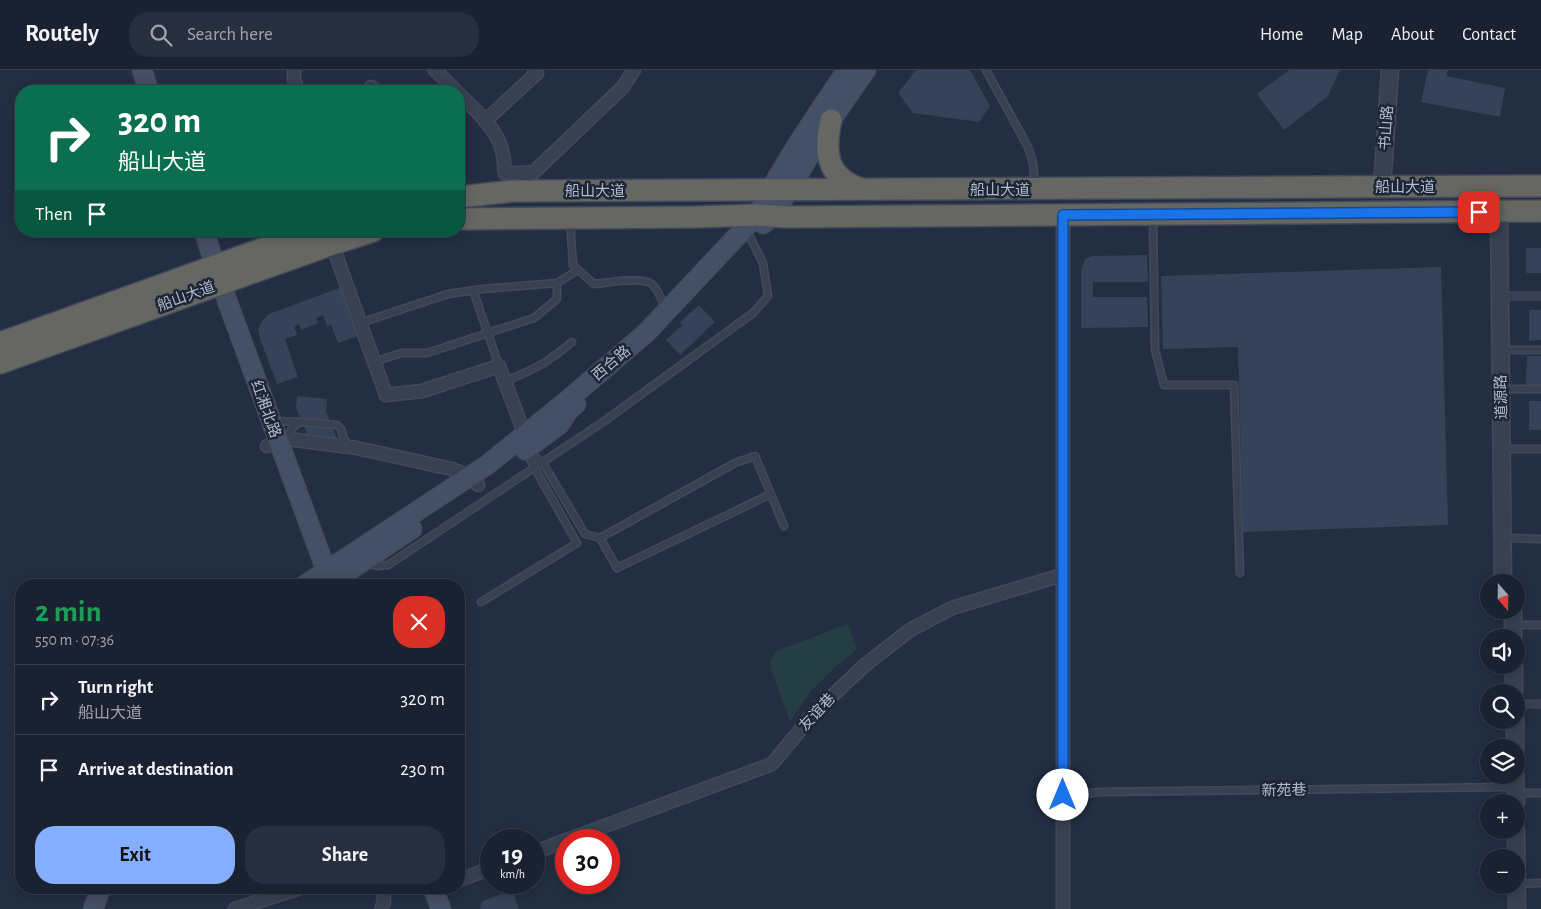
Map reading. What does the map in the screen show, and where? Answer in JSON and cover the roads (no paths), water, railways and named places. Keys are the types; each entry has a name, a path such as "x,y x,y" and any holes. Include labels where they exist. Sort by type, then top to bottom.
{"highway":[{"path":"822,121 827,138 827,153 835,172 853,186 867,190"},
{"name":"船山大道","path":"465,196 526,182 708,191 1541,186"},
{"name":"船山大道","path":"465,219 765,215 787,217 1541,211"},
{"name":"船山大道","path":"0,363 213,277 299,237"},
{"name":"船山大道","path":"0,343 213,277 354,237"}],"main road":[{"path":"142,70 147,85"},
{"path":"154,70 158,85"},
{"name":"西合路","path":"523,442 560,424 568,411 653,340 737,244 748,235 765,215 822,121 847,70"},
{"name":"西合路","path":"822,121 866,70"},
{"path":"708,191 750,184 769,176 822,121"},
{"name":"西合路","path":"328,579 364,562 523,442 646,333 666,311 765,215"},
{"name":"红湘北路","path":"196,237 278,442 321,579"},
{"name":"红湘北路","path":"205,237 213,277 278,442"},
{"name":"西合路","path":"326,579 473,481"},
{"path":"82,909 88,894"},
{"path":"94,909 99,894"},
{"path":"435,894 441,909"},
{"path":"447,894 453,909"}],"street":[{"path":"293,70 296,85"},
{"path":"435,70 449,85"},
{"path":"486,121 537,73 534,70"},
{"path":"465,101 486,121 499,142 503,151 505,173 526,182 534,172 623,87 634,70"},
{"name":"书山路","path":"1382,187 1390,70"},
{"name":"道源路","path":"1503,211 1509,296 1513,574"},
{"name":"道源路","path":"1503,211 1503,574"},
{"path":"1063,215 1063,909"},
{"path":"332,244 386,394 422,391 499,366 523,442"},
{"path":"278,442 347,447 452,469 473,481"},
{"name":"友谊巷","path":"597,829 772,764 815,712 866,665 910,630 952,608 1062,575"},
{"path":"465,878 480,872"},
{"path":"235,909 272,894"},
{"path":"381,909 384,902 384,894"},
{"path":"1507,894 1508,909"},
{"path":"1517,894 1517,909"}],"lane":[{"path":"986,70 1028,146 1033,163 1035,189"},
{"path":"1153,214 1155,350 1164,385 1234,385 1240,573"},
{"path":"570,218 573,266 594,284 633,280 652,283 656,287 666,311"},
{"path":"364,562 376,566 388,565 543,463 753,313 768,296 763,263 748,235"},
{"path":"360,323 448,294 557,283 578,270"},
{"path":"374,362 401,353 427,353 534,318 557,299 557,283"},
{"path":"473,290 499,366"},
{"path":"1509,296 1541,296"},
{"path":"505,381 529,372 550,360 572,342"},
{"path":"1510,350 1541,350"},
{"path":"1510,389 1541,389"},
{"path":"270,421 337,425 341,429 347,447"},
{"path":"278,442 300,422"},
{"path":"523,442 543,463 586,534 600,538 617,568 771,494"},
{"path":"480,602 577,543 534,468 523,442"},
{"path":"1511,449 1541,449"},
{"path":"600,538 735,463 755,456 784,526"},
{"path":"1512,538 1541,539"},
{"path":"1511,627 1541,624"},
{"path":"1525,704 1541,704"},
{"name":"新苑巷","path":"1063,795 1099,792 1511,789 1541,793"},
{"path":"1525,884 1541,883"}]}
